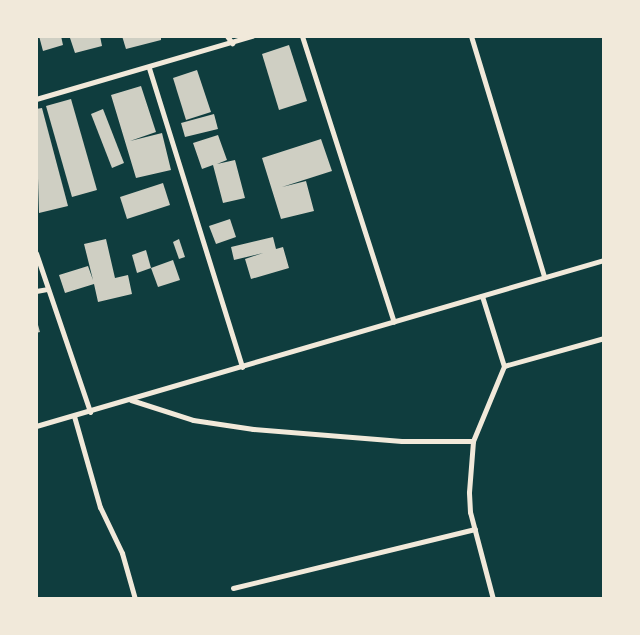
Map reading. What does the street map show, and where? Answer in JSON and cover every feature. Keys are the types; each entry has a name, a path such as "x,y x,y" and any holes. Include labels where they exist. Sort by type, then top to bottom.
{"street":[{"path":"227,36 232,42"},
{"path":"36,99 149,68 252,36"},
{"path":"302,36 394,322"},
{"path":"471,36 544,277"},
{"path":"149,68 242,367"},
{"path":"36,253 90,412"},
{"path":"36,426 90,412 604,260"},
{"path":"36,291 47,289"},
{"path":"482,296 504,366 473,441 469,492 475,529 493,599"},
{"path":"504,366 604,338"},
{"path":"130,400 193,420 253,429 402,441 473,441"},
{"path":"74,416 100,507 122,554 135,599"},
{"path":"233,588 475,529"}],"building":[{"path":"39,36 61,36 63,45 43,51"},
{"path":"77,36 100,36 102,46 75,53 70,38"},
{"path":"122,36 161,36 161,40 126,49"},
{"path":"289,45 307,101 279,110 262,54"},
{"path":"197,70 211,112 186,120 173,78"},
{"path":"141,86 156,132 130,141 162,133 171,170 136,178 111,95"},
{"path":"71,99 97,190 72,197 46,106"},
{"path":"42,108 68,206 39,213 36,109"},
{"path":"103,109 124,163 112,168 91,114"},
{"path":"214,114 218,129 185,137 181,123"},
{"path":"218,135 227,160 217,164 235,160 245,198 223,203 213,165 202,169 193,143"},
{"path":"321,139 332,171 282,187 306,181 314,211 281,219 262,158"},
{"path":"163,183 170,205 127,219 120,197"},
{"path":"230,219 236,237 216,244 209,226"},
{"path":"273,237 276,249 283,247 289,268 251,279 245,259 263,253 234,260 231,247"},
{"path":"106,239 115,278 128,275 132,294 98,302 94,284 65,293 59,275 88,266 93,280 84,244"},
{"path":"179,239 185,257 179,259 173,242"},
{"path":"146,250 151,268 137,273 132,255"},
{"path":"173,260 180,280 158,287 151,268"},
{"path":"36,318 40,332 36,333"}]}
